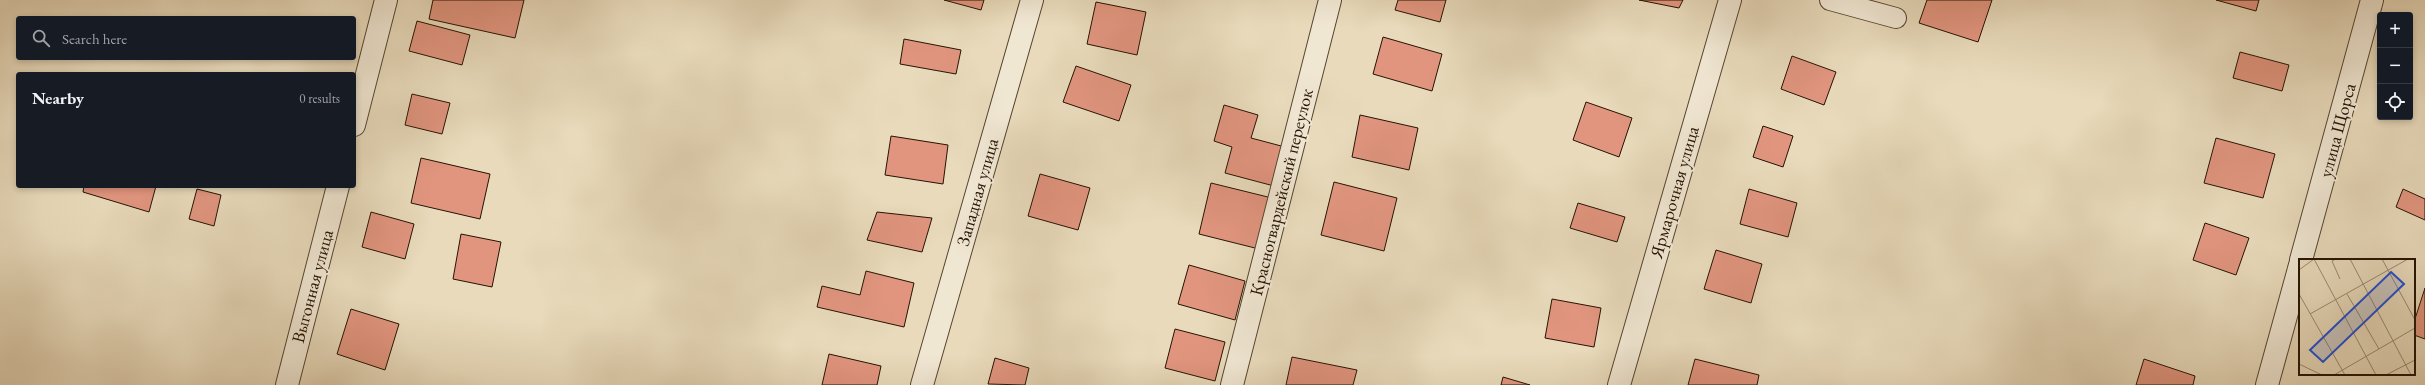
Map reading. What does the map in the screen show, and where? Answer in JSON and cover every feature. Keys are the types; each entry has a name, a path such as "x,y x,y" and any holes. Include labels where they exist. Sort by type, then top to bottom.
{"street":[{"path":"356,116 386,0"},
{"name":"Западная улица","path":"922,385 1032,0"},
{"name":"Красногвардейский переулок","path":"1232,385 1330,0"},
{"name":"Ярмарочная улица","path":"1619,385 1730,0"},
{"name":"улица Щорса","path":"2301,259 2372,0"},
{"name":"Выгонная улица","path":"287,385 337,188"},
{"path":"2267,385 2299,269"}],"lane":[{"path":"1830,0 1896,18"}],"building":[{"path":"433,0 524,0 515,38 429,19"},
{"path":"944,0 984,0 981,10"},
{"path":"1398,0 1446,0 1440,22 1395,10"},
{"path":"1639,0 1683,0 1679,8"},
{"path":"1927,0 1992,0 1978,42 1919,23"},
{"path":"2216,0 2259,0 2256,11"},
{"path":"1096,2 1146,12 1137,55 1087,44"},
{"path":"417,21 470,35 462,65 409,51"},
{"path":"1383,37 1442,54 1432,91 1373,74"},
{"path":"904,39 961,50 956,74 900,64"},
{"path":"2240,52 2289,65 2282,91 2233,78"},
{"path":"1792,56 1836,72 1824,105 1781,89"},
{"path":"1076,66 1131,85 1119,121 1063,102"},
{"path":"412,94 450,103 442,134 405,125"},
{"path":"1586,102 1632,118 1619,157 1573,140"},
{"path":"1224,105 1258,115 1251,138 1285,147 1274,186 1225,173 1232,147 1214,141"},
{"path":"1360,115 1418,128 1409,170 1352,157"},
{"path":"1763,126 1793,136 1783,167 1753,157"},
{"path":"891,136 948,145 943,184 885,175"},
{"path":"2216,138 2275,154 2263,198 2204,183"},
{"path":"421,158 490,174 480,219 411,203"},
{"path":"1040,174 1090,188 1078,230 1028,216"},
{"path":"1334,182 1397,198 1384,251 1321,235"},
{"path":"1211,183 1276,199 1263,250 1199,234"},
{"path":"84,188 155,188 149,212 83,192"},
{"path":"197,189 221,195 214,226 189,219"},
{"path":"1749,189 1797,203 1788,237 1740,224"},
{"path":"2403,189 2425,199 2425,220 2396,207"},
{"path":"1578,203 1625,217 1617,242 1570,228"},
{"path":"371,212 414,224 405,259 362,247"},
{"path":"877,212 932,218 922,252 867,240"},
{"path":"2205,223 2249,238 2236,275 2193,260"},
{"path":"461,234 501,242 492,287 453,279"},
{"path":"1716,250 1762,264 1751,303 1704,289"},
{"path":"1189,265 1245,281 1235,320 1178,304"},
{"path":"866,271 914,283 904,327 817,307 822,286 860,295"},
{"path":"2425,288 2425,339 2415,335 2415,319"},
{"path":"1552,299 1601,308 1594,347 1545,338"},
{"path":"351,309 399,324 385,370 337,354"},
{"path":"1175,329 1225,342 1215,381 1165,368"},
{"path":"829,354 881,366 877,385 822,385"},
{"path":"1292,357 1357,370 1353,385 1286,385"},
{"path":"995,358 1029,368 1025,385 988,384"},
{"path":"1695,359 1759,375 1757,385 1688,385"},
{"path":"2144,359 2195,376 2193,385 2136,385"},
{"path":"1503,377 1530,385 1501,385"}]}
